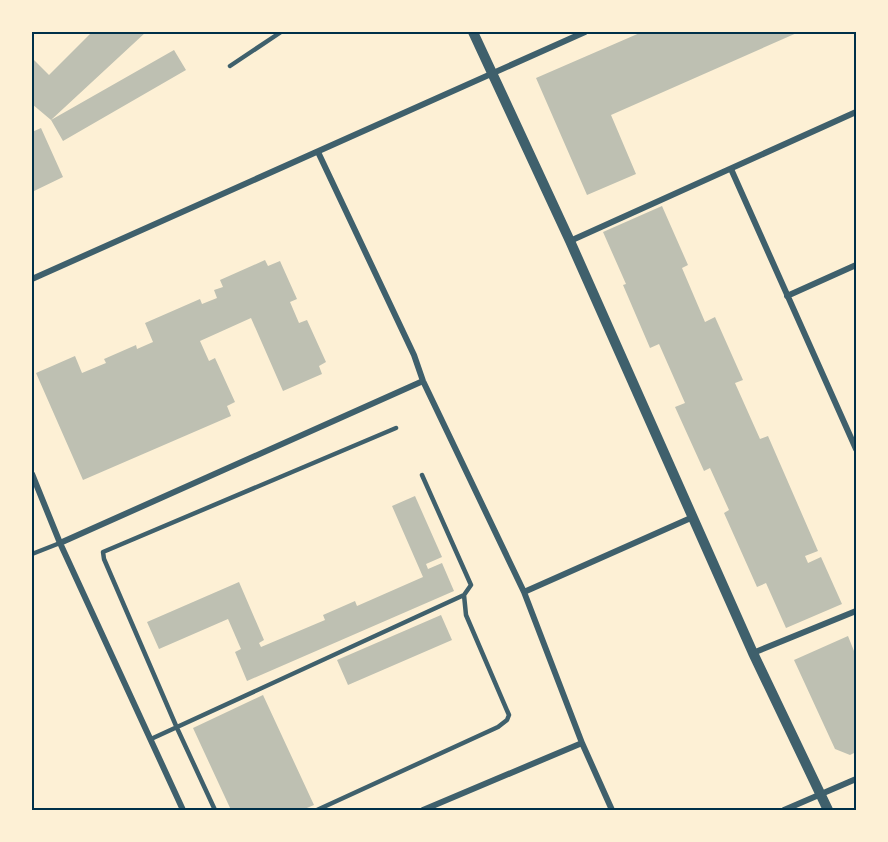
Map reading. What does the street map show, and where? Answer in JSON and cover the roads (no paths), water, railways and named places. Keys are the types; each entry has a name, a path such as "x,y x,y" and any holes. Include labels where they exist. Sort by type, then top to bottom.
{"street":[{"path":"473,32 570,241 753,653 828,810"},
{"path":"32,279 585,32"},
{"path":"570,241 856,112"},
{"path":"318,152 409,345 423,381 524,592 582,743 612,810"},
{"path":"731,169 856,447"},
{"path":"787,296 856,265"},
{"path":"60,543 423,381"},
{"path":"32,474 60,543 183,810"},
{"path":"524,592 693,517"},
{"path":"753,653 856,610"},
{"path":"423,810 582,743"},
{"path":"784,810 856,779"}],"lane":[{"path":"230,66 281,32"},
{"path":"215,810 177,728 103,552 396,428"},
{"path":"151,739 464,595 471,585 422,475"},
{"path":"32,554 60,543"},
{"path":"317,810 488,731 507,720 509,715 466,615 464,595"}]}
